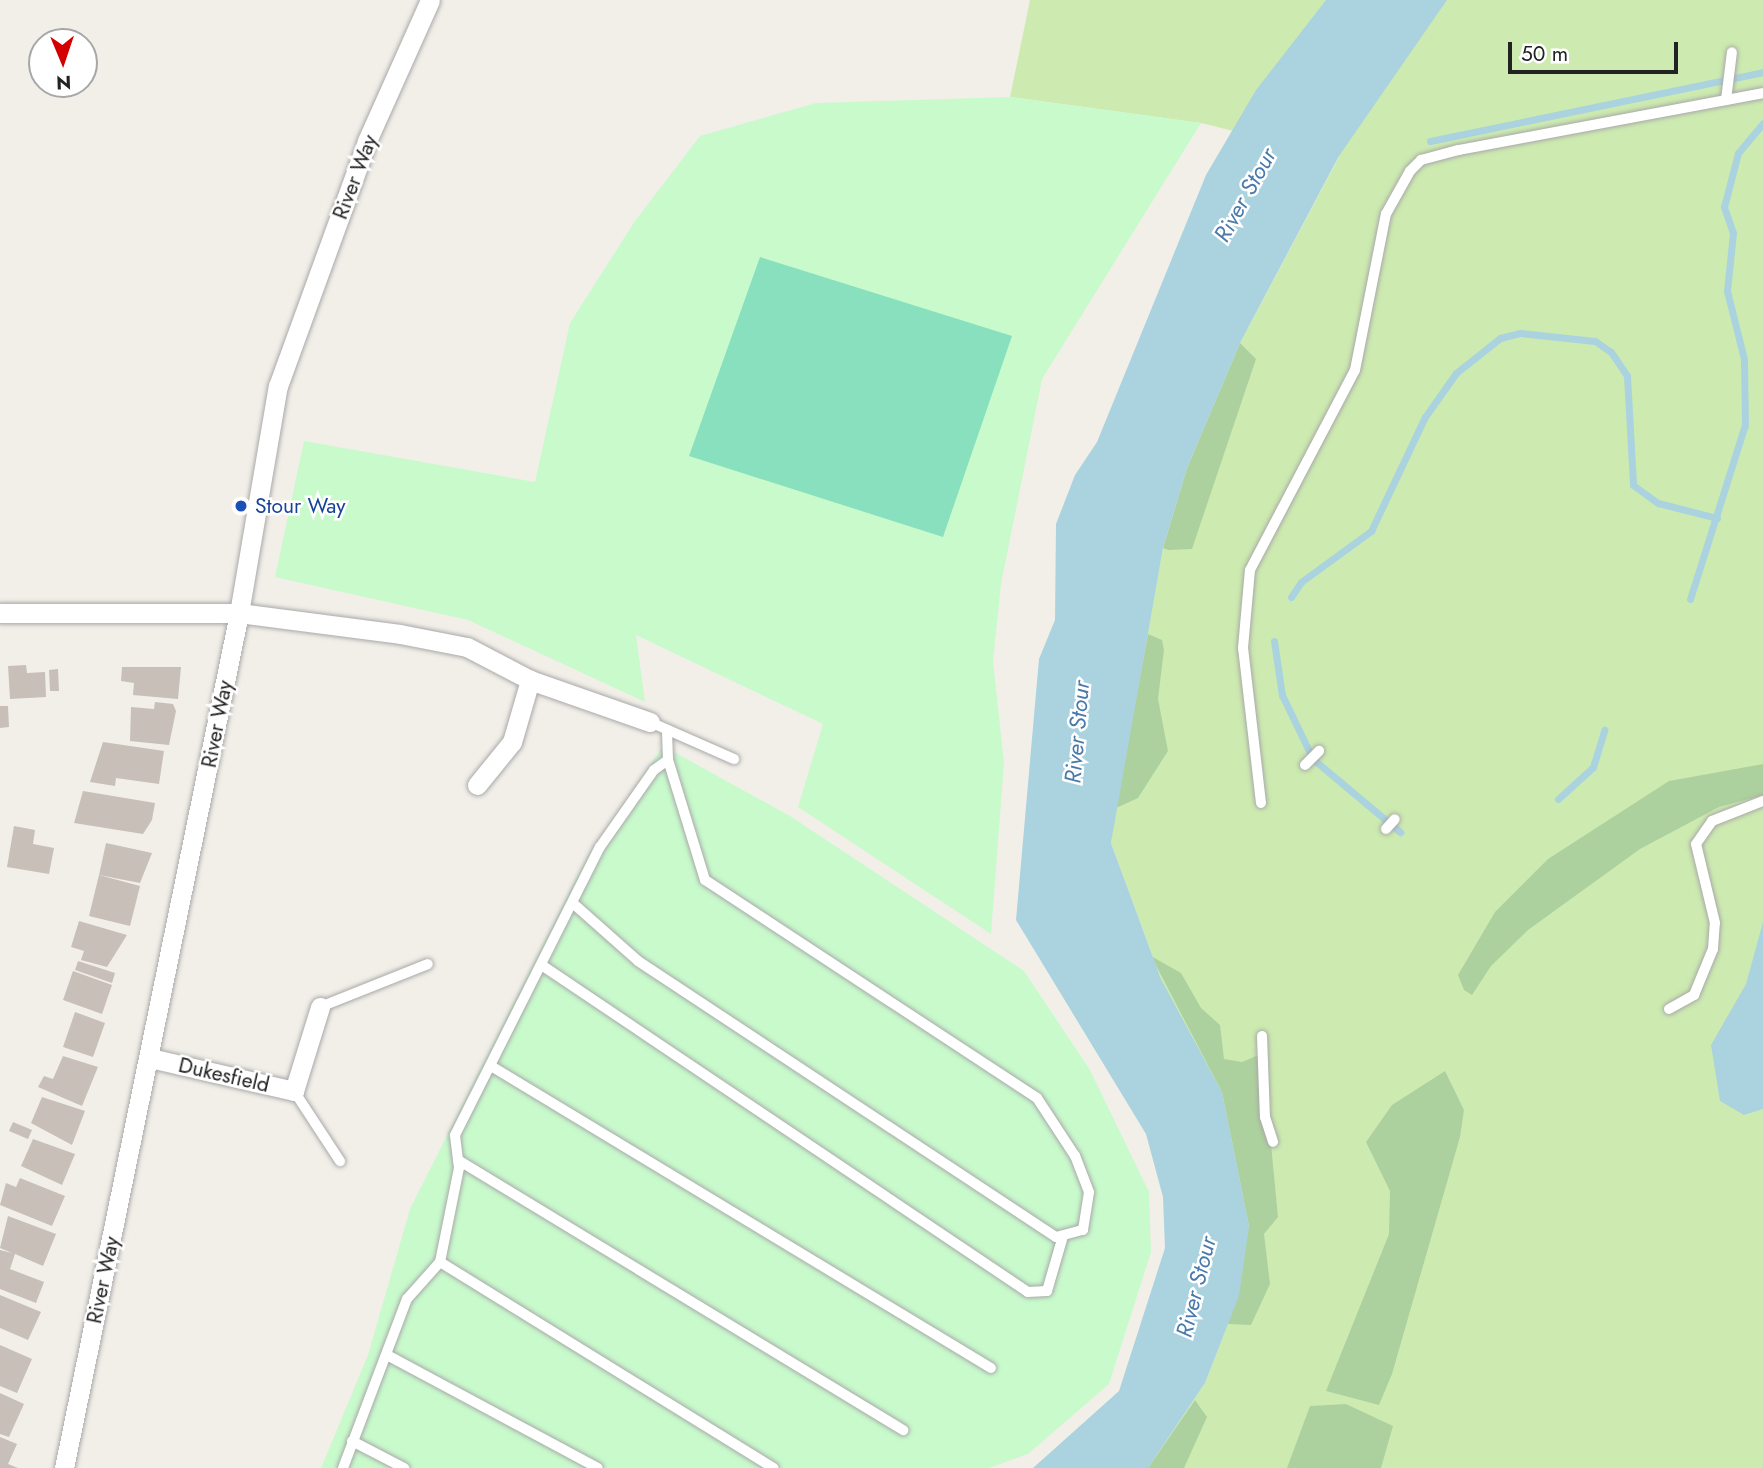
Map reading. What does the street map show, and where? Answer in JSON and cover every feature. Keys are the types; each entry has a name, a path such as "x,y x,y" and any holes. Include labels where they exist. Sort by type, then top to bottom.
{"street":[{"name":"River Way","path":"64,1468 239,613 278,386 368,142 430,0"},
{"path":"0,613 239,613 467,647 530,680 659,726"},
{"path":"477,785 512,742 530,680"},
{"name":"Dukesfield","path":"149,1058 294,1091 320,1007"}],"lane":[{"path":"1726,100 1732,86 1732,52"},
{"path":"1261,803 1243,648 1250,570 1355,370 1386,214 1410,171 1421,160 1459,150 1763,93"},
{"path":"659,726 734,759"},
{"path":"575,905 638,961 1063,1236 1083,1230 1089,1192 1075,1156 1037,1098 705,880 659,726"},
{"path":"1305,765 1319,751"},
{"path":"343,1468 407,1299 440,1262 458,1160 455,1135 575,905 600,847 654,770 668,760"},
{"path":"1669,1009 1694,995 1713,950 1715,923 1696,844 1712,821 1763,802"},
{"path":"1387,829 1395,819"},
{"path":"320,1007 428,964"},
{"path":"543,966 1028,1292 1048,1291 1063,1236"},
{"path":"1262,1036 1265,1117 1273,1142"},
{"path":"491,1066 991,1368"},
{"path":"294,1091 340,1161"},
{"path":"458,1160 904,1430"},
{"path":"440,1262 773,1468"},
{"path":"387,1355 598,1468"},
{"path":"352,1441 404,1468"}],"green space":[{"path":"1030,0 1763,0 1763,1468 1148,1468 1205,1383 1239,1296 1161,979 1111,843 1119,787 1163,548 1187,468 1240,343 1339,157 1201,123 1010,97"},
{"path":"1010,97 1201,123 1042,379 1001,584 993,661 1004,763 991,934 798,807 823,724 636,635 645,702 468,620 275,577 304,441 535,482 570,323 635,221 700,136 816,103"},
{"path":"760,257 1012,336 943,537 689,456"},
{"path":"1240,343 1256,359 1192,549 1168,550 1163,548 1187,468"},
{"path":"1148,634 1162,640 1164,650 1158,699 1168,751 1138,798 1116,808"},
{"path":"663,746 790,816 1024,971 1090,1070 1149,1192 1151,1252 1109,1384 1028,1454 989,1468 321,1468 368,1355 410,1209 587,857"},
{"path":"1763,764 1763,795 1719,807 1640,849 1528,930 1491,966 1472,995 1464,990 1458,975 1495,912 1548,859 1669,781"},
{"path":"1151,956 1181,973 1201,1008 1220,1025 1224,1059 1242,1062 1261,1054 1261,1120 1271,1144 1278,1217 1264,1234 1270,1284 1251,1325 1228,1324 1249,1226 1222,1092"},
{"path":"1445,1071 1464,1110 1460,1137 1392,1374 1379,1405 1326,1391 1389,1234 1390,1191 1366,1142 1392,1105"},
{"path":"1195,1400 1207,1417 1184,1468 1148,1468"},
{"path":"1346,1404 1393,1426 1381,1468 1287,1468 1310,1406"}],"water":[{"name":"River Stour","path":"1326,0 1447,0 1339,156 1240,343 1187,468 1163,548 1111,843 1161,979 1222,1092 1249,1226 1239,1296 1205,1383 1148,1468 1033,1468 1119,1391 1165,1248 1163,1197 1146,1134 1016,920 1039,659 1055,620 1056,524 1075,475 1097,442 1206,175 1256,90"},
{"path":"1763,922 1763,1109 1744,1115 1720,1101 1711,1045 1746,984"}],"building":[{"path":"26,665 27,673 45,672 46,697 10,699 8,666"},
{"path":"122,667 181,667 178,699 133,695 134,683 121,681"},
{"path":"58,669 59,691 50,691 49,670"},
{"path":"155,702 173,704 176,711 169,745 130,741 131,707 154,709"},
{"path":"0,706 8,706 9,727 0,728"},
{"path":"103,742 164,751 159,784 116,778 115,786 90,782"},
{"path":"83,791 155,803 152,820 143,834 74,823"},
{"path":"14,826 35,830 33,844 54,848 49,874 7,867"},
{"path":"106,843 152,853 140,883 99,875"},
{"path":"99,875 140,886 130,926 89,916"},
{"path":"79,921 127,935 107,967 81,960 84,951 71,947"},
{"path":"78,961 115,973 112,983 75,970"},
{"path":"73,971 112,985 102,1014 63,1000"},
{"path":"75,1012 105,1023 93,1057 63,1047"},
{"path":"63,1056 98,1067 82,1106 38,1087 44,1076 53,1079"},
{"path":"42,1097 85,1111 72,1145 31,1123"},
{"path":"13,1122 32,1130 28,1139 9,1131"},
{"path":"33,1139 75,1154 62,1185 21,1166"},
{"path":"20,1178 65,1196 52,1226 0,1205 6,1183 16,1187"},
{"path":"8,1216 56,1234 43,1266 15,1254 10,1269 44,1282 36,1303 0,1289 0,1250 12,1253 0,1248"},
{"path":"0,1295 41,1312 28,1340 0,1328"},
{"path":"0,1345 32,1359 17,1393 0,1386"},
{"path":"0,1393 24,1404 9,1437 0,1434"},
{"path":"0,1437 17,1444 8,1464 18,1468 0,1468"}],"waterway":[{"path":"1430,141 1763,72"},
{"path":"1690,599 1745,425 1744,359 1727,291 1733,233 1724,207 1738,153 1763,123"},
{"path":"1291,597 1301,582 1371,531 1425,417 1456,373 1500,338 1520,333 1595,341 1611,352 1627,376 1633,485 1658,503 1717,518"},
{"path":"1274,641 1282,695 1313,759 1400,832"},
{"path":"1558,799 1593,767 1604,730"}],"place":[{"name":"Stour Way","path":"241,506"}]}
